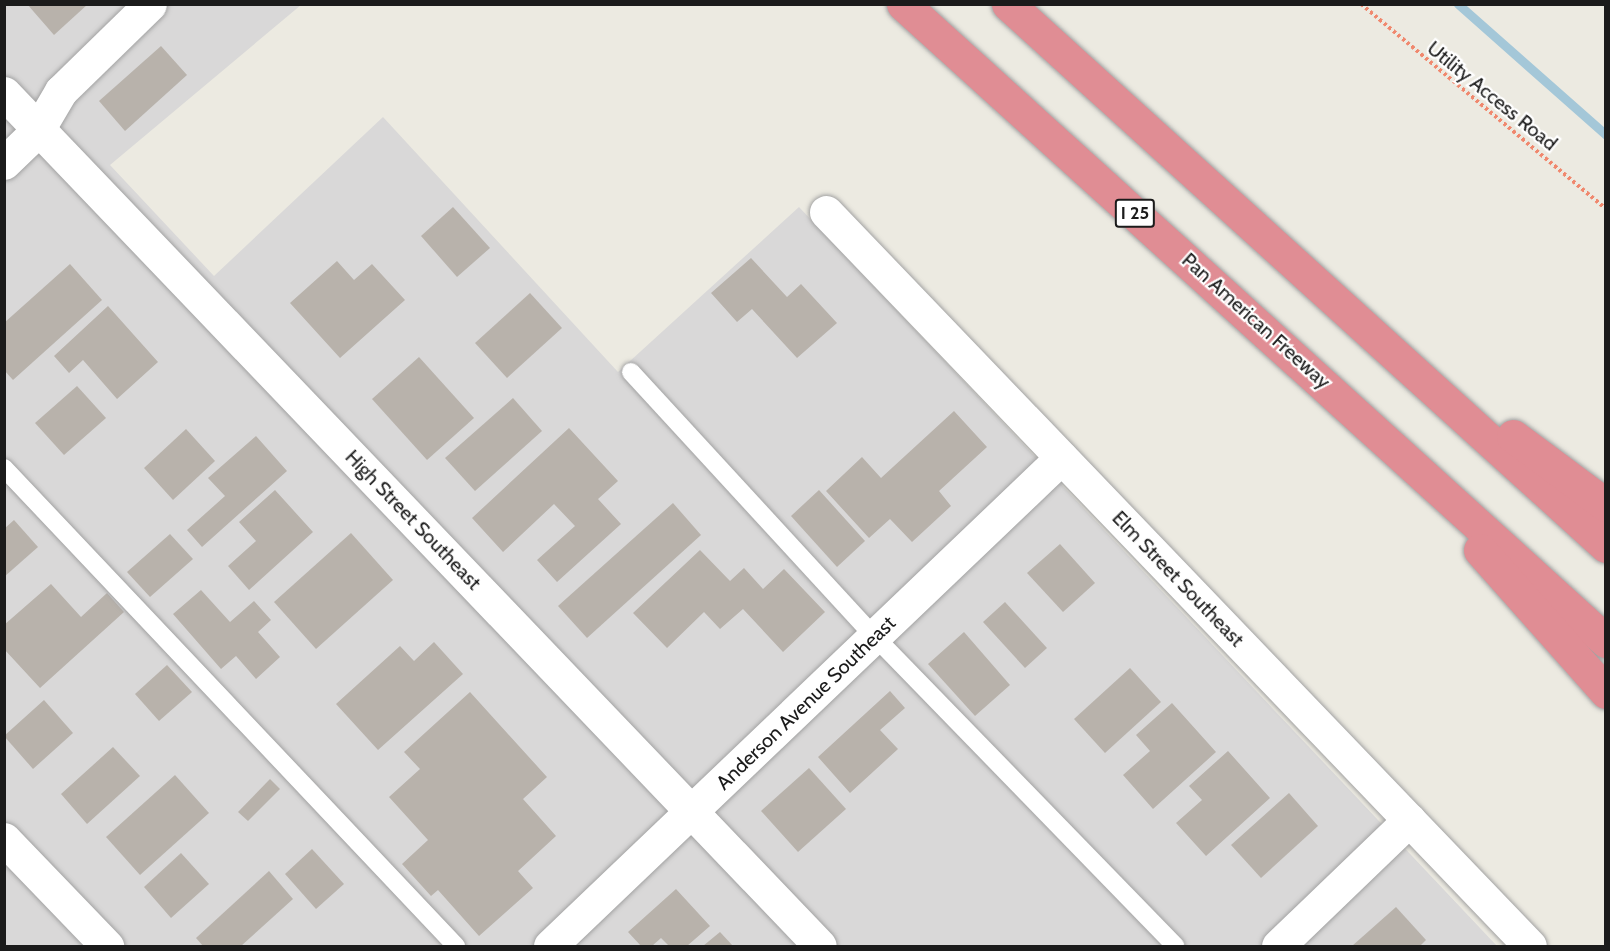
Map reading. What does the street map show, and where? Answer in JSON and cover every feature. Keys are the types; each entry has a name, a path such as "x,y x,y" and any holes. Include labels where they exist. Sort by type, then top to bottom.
{"highway":[{"name":"Pan American Freeway","path":"903,4 1368,422 1605,641"},
{"path":"1008,4 1368,328 1605,546"},
{"path":"1368,328 1605,505"},
{"path":"1368,422 1605,692"}],"street":[{"path":"4,163 38,130 61,91 150,4"},
{"name":"High Street Southeast","path":"4,93 820,946"},
{"name":"Elm Street Southeast","path":"826,212 1530,946"},
{"name":"Anderson Avenue Southeast","path":"550,946 694,812 1060,458"},
{"path":"1278,946 1409,820"},
{"path":"4,839 106,946"}],"lane":[{"path":"631,372 875,637 1176,946"},
{"path":"4,468 456,946"}],"path":[{"name":"Utility Access Road","path":"1361,4 1605,209"}],"shaded area":[{"path":"5,4 301,5 110,165 214,276 383,117 618,372 799,207 1497,946 5,946"}],"building":[{"path":"27,4 88,4 54,35"},
{"path":"161,46 187,75 125,131 99,101"},
{"path":"453,207 490,248 457,277 421,236"},
{"path":"751,258 787,297 801,284 837,323 797,358 752,309 737,322 711,293"},
{"path":"337,261 354,280 372,264 405,300 340,358 290,303"},
{"path":"70,264 102,300 13,380 4,370 4,323"},
{"path":"530,293 562,328 507,378 475,343"},
{"path":"108,306 158,362 117,399 83,360 69,373 54,356"},
{"path":"419,357 474,418 427,460 372,399"},
{"path":"77,386 106,418 64,455 35,423"},
{"path":"513,398 542,431 475,491 445,458"},
{"path":"954,411 987,447 939,491 951,506 912,542 890,519 869,538 826,491 862,457 881,478"},
{"path":"569,428 618,481 598,499 621,524 557,582 537,560 575,526 554,504 503,552 472,518"},
{"path":"186,429 215,461 173,500 144,468"},
{"path":"256,436 287,471 202,547 187,530 225,496 208,478"},
{"path":"275,490 313,532 249,590 228,566 256,541 239,522"},
{"path":"819,490 865,541 837,567 791,516"},
{"path":"673,503 701,535 587,638 558,606"},
{"path":"14,520 38,547 4,577 4,529"},
{"path":"351,533 393,580 316,649 274,602"},
{"path":"170,534 193,559 150,597 127,572"},
{"path":"1060,544 1095,583 1063,612 1027,573"},
{"path":"700,550 730,581 744,568 763,589 784,569 825,612 783,652 743,609 720,629 704,612 667,648 633,613"},
{"path":"51,584 81,617 107,593 124,612 40,688 4,649 4,625"},
{"path":"201,590 230,622 254,601 271,620 258,632 280,657 256,679 236,656 221,669 173,614"},
{"path":"1005,602 1047,648 1025,668 983,622"},
{"path":"964,632 1010,685 975,716 928,664"},
{"path":"434,642 463,674 378,750 336,704 400,646 414,661"},
{"path":"167,665 192,692 159,721 135,694"},
{"path":"1130,668 1161,702 1105,753 1074,719"},
{"path":"890,691 905,708 880,730 898,749 850,793 818,757"},
{"path":"470,692 547,777 523,799 556,836 518,871 533,888 479,936 438,890 431,896 402,864 428,840 389,797 420,769 404,752"},
{"path":"44,700 73,733 33,769 4,736"},
{"path":"1172,703 1216,752 1153,809 1123,775 1150,751 1136,735"},
{"path":"113,747 140,776 87,824 61,794"},
{"path":"1228,751 1270,798 1206,856 1176,823 1202,800 1189,786"},
{"path":"809,768 846,809 798,852 761,811"},
{"path":"175,775 209,813 140,875 106,837"},
{"path":"270,779 280,789 248,821 238,812"},
{"path":"1289,793 1318,826 1261,878 1231,845"},
{"path":"312,849 344,884 316,909 285,874"},
{"path":"181,853 209,884 171,918 144,887"},
{"path":"269,871 293,899 241,946 203,946 196,938"},
{"path":"676,889 710,926 687,946 669,946 661,938 652,946 641,946 628,932"},
{"path":"1396,907 1426,940 1420,946 1352,946"},
{"path":"720,932 733,946 703,946"}],"waterway":[{"path":"1458,4 1606,135"}]}
